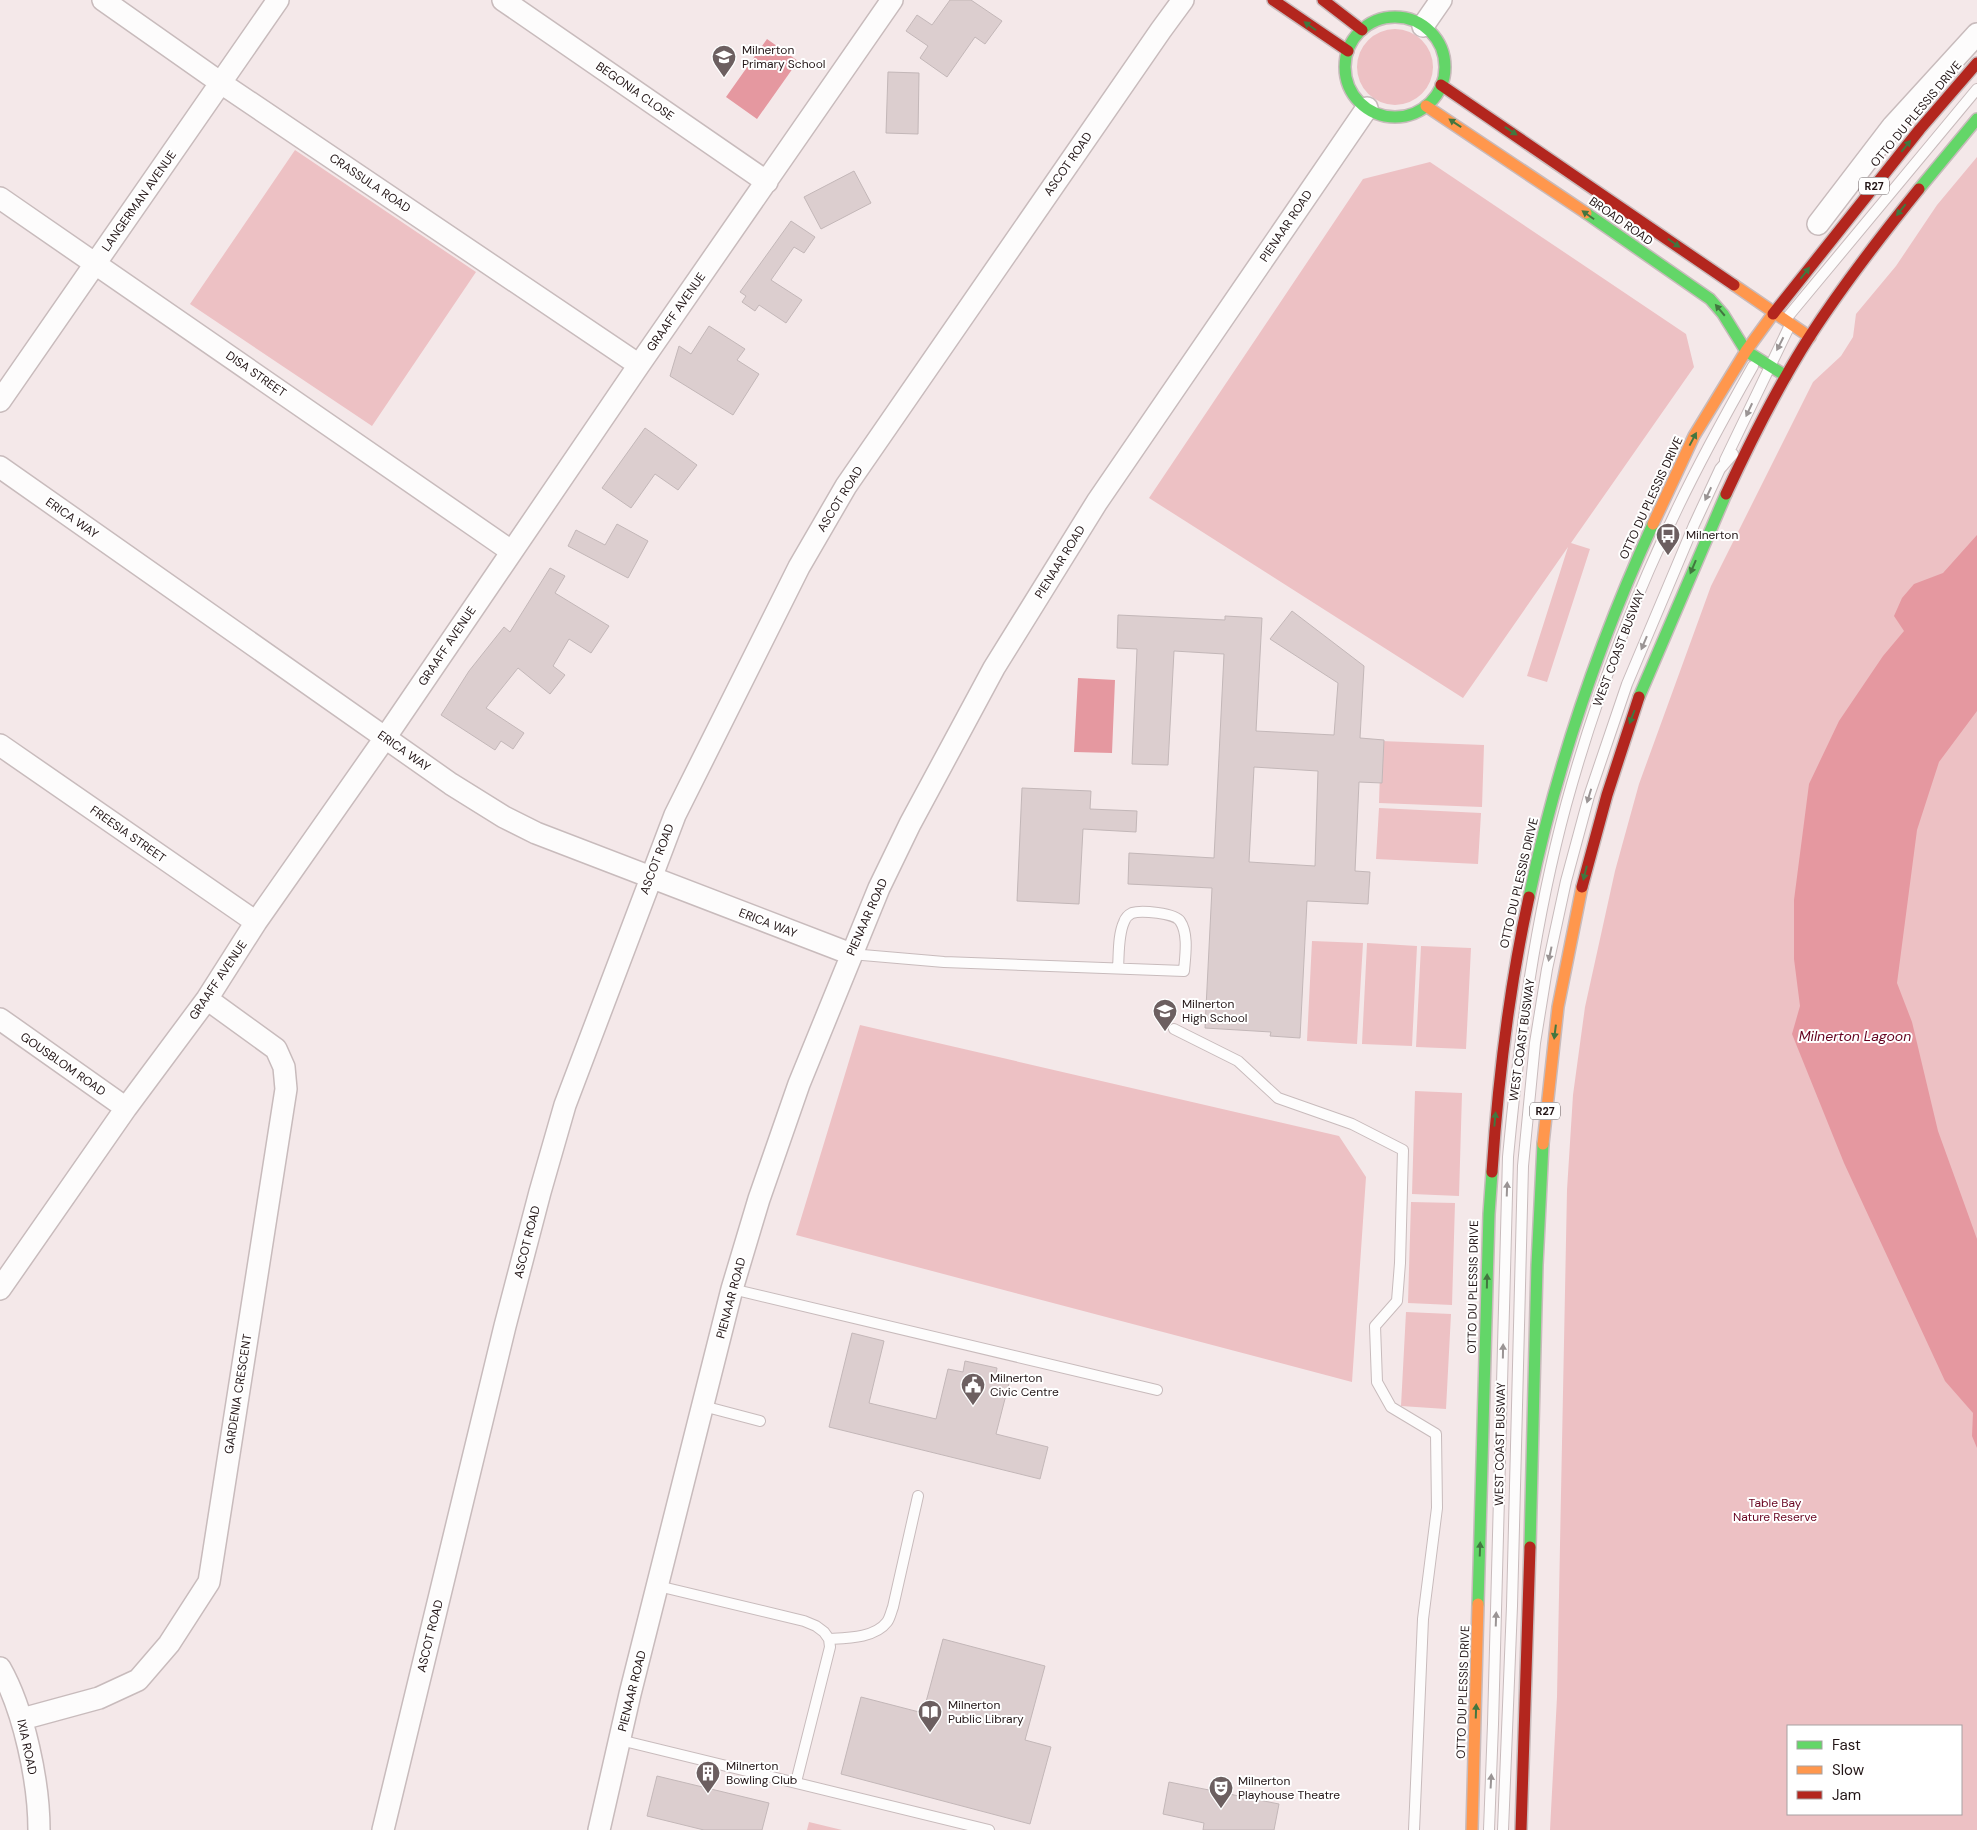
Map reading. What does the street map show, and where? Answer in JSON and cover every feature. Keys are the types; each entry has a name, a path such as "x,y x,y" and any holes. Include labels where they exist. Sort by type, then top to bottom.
{"main road":[{"path":"1273,0 1348,51"},
{"path":"1322,0 1362,30"},
{"path":"1392,17 1406,18 1423,26 1434,36 1443,54 1444,68 1441,85 1437,94 1426,106 1410,114 1384,115 1367,108 1356,98 1348,86 1345,66 1348,51 1353,40 1362,30 1379,20 1392,17"},
{"name":"OTTO DU PLESSIS DRIVE","path":"1472,1830 1490,1186 1501,1055 1515,961 1537,858 1557,780 1583,697 1613,617 1642,546 1694,436 1746,351 1774,312 1920,129 1977,64"},
{"name":"BROAD ROAD","path":"1441,85 1456,93 1636,232 1723,314 1746,351 1760,354 1770,366 1786,376"},
{"name":"BROAD ROAD","path":"1426,106 1479,140 1774,312 1810,337"},
{"name":"R27","path":"1521,1830 1538,1205 1546,1097 1558,1008 1577,909 1593,840 1628,728 1653,661 1700,550 1757,427 1829,307 1879,239 1977,119"}],"street":[{"name":"CRASSULA ROAD","path":"102,0 221,83 639,364"},
{"name":"LANGERMAN AVENUE","path":"0,401 278,0"},
{"name":"BEGONIA CLOSE","path":"503,0 766,182"},
{"name":"ASCOT ROAD","path":"383,1830 503,1336 540,1192 565,1105 675,815 799,567 846,486 1115,95 1183,0"},
{"path":"1423,26 1441,0"},
{"name":"GRAAFF AVENUE","path":"0,1290 126,1108 207,999 256,922 385,738 511,551 889,1"},
{"path":"1818,224 1893,126 1977,34"},
{"name":"PIENAAR ROAD","path":"599,1830 732,1289 759,1199 796,1093 851,954 880,888 910,824 994,668 1097,502 1367,108"},
{"name":"DISA STREET","path":"0,198 511,551"},
{"name":"ERICA WAY","path":"0,467 451,784 504,817 536,833 851,954"},
{"name":"FREESIA STREET","path":"0,745 256,922"},
{"name":"GARDENIA CRESCENT","path":"22,1719 99,1698 138,1680 170,1644 209,1582 286,1090 284,1067 276,1049 207,999"},
{"name":"GOUSBLOM ROAD","path":"0,1019 126,1108"},
{"name":"IXIA ROAD","path":"0,1668 22,1719 34,1778 39,1814 39,1830"}],"lane":[{"name":"WEST COAST BUSWAY","path":"1774,335 1788,321 1977,89"},
{"name":"WEST COAST BUSWAY","path":"1503,1830 1512,1606 1523,1166 1535,1042 1547,969 1566,881 1589,796 1611,727 1669,582 1720,469 1770,366 1788,321"},
{"name":"WEST COAST BUSWAY","path":"1489,1830 1508,1157 1514,1089 1544,901 1569,796 1599,701 1636,603 1678,506 1760,354"},
{"name":"WEST COAST BUSWAY","path":"1720,469 1757,427"},
{"path":"851,954 944,962 1184,972 1184,931 1178,919 1163,914 1138,913 1132,913 1127,917 1121,932 1118,968"},
{"path":"1174,1029 1238,1061 1278,1098 1352,1124 1403,1150 1397,1301 1375,1326 1377,1382 1391,1407 1436,1434 1437,1508 1423,1619 1414,1830"},
{"path":"732,1289 1157,1390"},
{"path":"703,1406 760,1421"},
{"path":"829,1639 871,1633 887,1622 893,1607 918,1496"},
{"path":"658,1586 804,1621 816,1626 829,1639 828,1659 819,1687 796,1782"},
{"path":"620,1740 989,1830"}],"green space":[{"path":"1395,29 1409,32 1422,40 1430,53 1433,67 1430,81 1422,94 1409,102 1395,105 1381,102 1368,94 1360,81 1357,67 1360,53 1368,40 1381,32"},
{"path":"295,150 476,272 372,426 190,304"},
{"name":"Table Bay Nature Reserve","path":"1977,157 1977,1830 1550,1830 1557,1697 1567,1190 1573,1095 1585,1007 1615,871 1639,784 1711,586 1813,382 1841,356 1853,337 1856,314 1896,266 1937,205"},
{"path":"1430,162 1686,334 1694,367 1571,543 1590,549 1547,682 1527,676 1568,547 1463,698 1149,498 1363,179"},
{"path":"1381,741 1484,745 1482,807 1379,803"},
{"path":"1379,808 1481,813 1478,864 1376,859"},
{"path":"1312,941 1363,943 1357,1044 1307,1041"},
{"path":"1367,943 1417,946 1412,1046 1362,1044"},
{"path":"1421,946 1471,948 1466,1049 1416,1047"},
{"path":"860,1025 1339,1136 1366,1177 1352,1382 796,1235"},
{"path":"1415,1091 1462,1093 1459,1196 1412,1194"},
{"path":"1411,1202 1455,1203 1452,1305 1408,1303"},
{"path":"1406,1312 1451,1314 1446,1409 1401,1406"},
{"path":"809,1822 842,1830 807,1830"}],"water":[{"path":"767,39 798,61 757,119 726,97"},
{"name":"Milnerton Lagoon","path":"1977,535 1977,711 1939,762 1917,830 1897,983 1912,1022 1938,1131 1977,1239 1977,1448 1972,1436 1973,1413 1945,1381 1844,1163 1792,1034 1800,1006 1794,959 1794,900 1809,784 1839,721 1883,656 1904,631 1894,616 1902,598 1914,584 1943,573"},
{"path":"1078,678 1115,680 1112,753 1074,752"}],"building":[{"path":"950,0 971,0 1002,21 985,44 975,37 947,77 920,58 928,46 906,31 917,15 932,25"},
{"path":"888,72 919,73 918,134 886,133"},
{"path":"854,171 871,203 821,229 804,197"},
{"path":"791,221 815,237 804,253 794,247 771,280 802,300 786,323 759,305 755,311 742,302 746,296 740,292"},
{"path":"709,326 745,349 737,360 759,374 733,415 670,376 679,346 691,354"},
{"path":"645,428 697,465 678,490 655,474 631,508 602,488"},
{"path":"617,524 648,541 628,578 568,546 576,530 605,545"},
{"path":"550,568 565,576 555,593 609,626 591,653 569,639 553,666 565,675 550,694 518,668 486,708 524,733 513,749 501,741 495,750 441,715 469,671 504,627 510,632"},
{"name":"Milnerton High School","path":"1292,611 1364,666 1360,738 1384,740 1382,783 1359,782 1355,871 1370,872 1368,904 1307,901 1300,1038 1270,1036 1271,1032 1205,1028 1212,888 1128,884 1129,853 1214,858 1224,654 1174,651 1168,765 1132,764 1137,649 1117,648 1118,615 1225,620 1225,616 1262,618 1256,731 1334,735 1338,683 1270,639","holes":["1254,767 1318,771 1315,866 1249,862"]},
{"path":"1022,788 1091,791 1090,809 1137,811 1136,832 1083,829 1079,904 1017,901"},
{"name":"Milnerton Civic Centre","path":"852,1333 884,1341 869,1403 936,1419 948,1369 963,1372 965,1361 997,1368 995,1380 1009,1383 996,1434 1048,1447 1040,1479 829,1427"},
{"name":"Milnerton Public Library","path":"943,1639 1045,1666 1025,1740 1051,1747 1030,1824 841,1774 861,1697 923,1713"},
{"name":"Milnerton Bowling Club","path":"657,1776 769,1803 762,1830 704,1830 647,1816"},
{"name":"Milnerton Playhouse Theatre","path":"1169,1782 1279,1804 1274,1830 1203,1830 1204,1823 1163,1814"}],"traffic: fast":[{"path":"1395,17 1414,21 1430,32 1441,48 1445,67 1441,86 1430,102 1414,113 1395,117 1376,113 1360,102 1349,86 1345,67 1349,48 1360,32 1376,21 1395,17"},
{"path":"1919,189 1977,119"},
{"path":"1586,213 1710,299 1723,314 1746,351 1786,376"},
{"path":"1639,697 1726,494"},
{"path":"1529,897 1552,801 1580,707 1614,615 1653,524"},
{"path":"1530,1547 1537,1265 1543,1144"},
{"path":"1478,1604 1489,1214 1492,1172"}],"traffic: slow":[{"path":"1426,106 1586,213"},
{"path":"1734,285 1810,337"},
{"path":"1653,524 1694,436 1746,351 1773,314"},
{"path":"1543,1144 1558,1007 1582,887"},
{"path":"1472,1830 1478,1604"}],"traffic: jam":[{"path":"1273,0 1348,51"},
{"path":"1323,0 1362,30"},
{"path":"1773,314 1920,129 1977,63"},
{"path":"1441,85 1734,285"},
{"path":"1726,494 1765,414 1810,336 1863,261 1919,189"},
{"path":"1582,887 1607,795 1639,697"},
{"path":"1492,1172 1505,1034 1529,897"},
{"path":"1521,1830 1530,1547"}],"place":[{"name":"Milnerton Primary School","path":"724,78"},
{"name":"Milnerton","path":"1668,556"},
{"name":"Milnerton High School","path":"1165,1032"},
{"name":"Milnerton Civic Centre","path":"973,1406"},
{"name":"Milnerton Public Library","path":"930,1733"},
{"name":"Milnerton Bowling Club","path":"708,1794"},
{"name":"Milnerton Playhouse Theatre","path":"1221,1809"}]}
